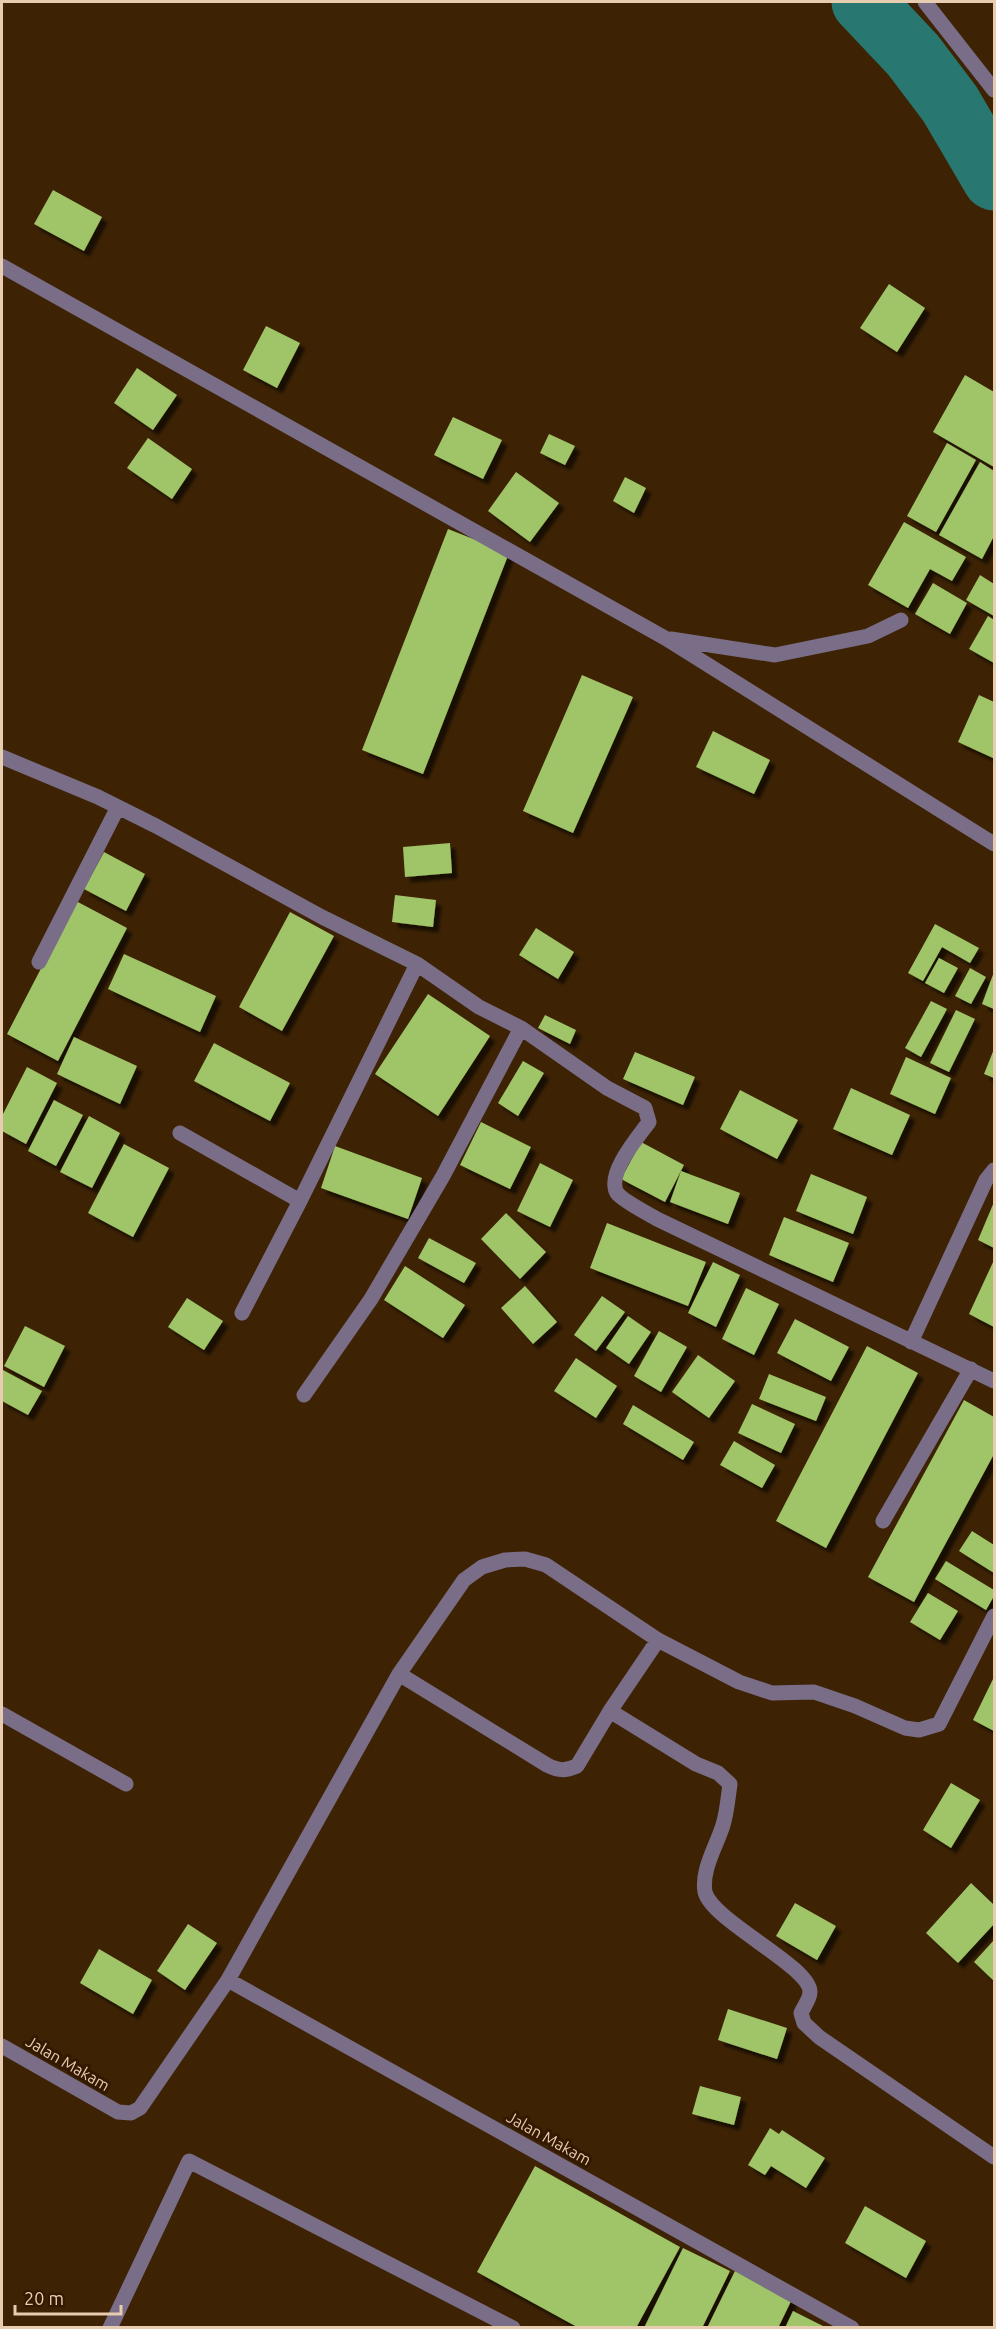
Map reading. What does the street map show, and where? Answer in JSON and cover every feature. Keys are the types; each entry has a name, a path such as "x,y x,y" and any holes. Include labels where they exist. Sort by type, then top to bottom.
{"street":[{"path":"925,2 994,90"},
{"path":"2,266 665,638 994,844"},
{"path":"665,638 775,655 868,636 902,620"},
{"path":"2,757 118,807 228,864 322,916 417,964 479,1007 521,1029 607,1088 645,1108 649,1122 615,1173 614,1185 618,1195 657,1219 994,1381"},
{"path":"39,962 118,807"},
{"path":"242,1313 417,964"},
{"path":"304,1395 371,1299 443,1176 521,1029"},
{"path":"180,1133 300,1201"},
{"path":"911,1342 986,1180 994,1170"},
{"path":"884,1521 971,1369"},
{"name":"Jalan Makam","path":"2,2046 118,2112 131,2113 140,2108 228,1980 399,1674 464,1580 482,1567 505,1560 525,1559 546,1565 658,1640 739,1682 772,1693 814,1692 855,1706 905,1728 919,1730 939,1724 994,1616"},
{"path":"399,1674 559,1771 577,1766 610,1711 658,1640"},
{"path":"610,1711 696,1764 718,1773 729,1784 723,1824 706,1874 705,1891 712,1905 808,1983 810,1995 801,2013 804,2022 819,2037 994,2157"},
{"path":"2,1714 126,1784"},
{"name":"Jalan Makam","path":"228,1980 852,2328"},
{"path":"110,2328 189,2161 513,2328"}],"building":[{"path":"53,190 102,217 84,251 34,224"},
{"path":"889,284 925,308 897,352 860,328"},
{"path":"266,326 300,343 277,388 243,370"},
{"path":"137,368 177,395 153,430 114,403"},
{"path":"965,375 994,392 994,467 933,432"},
{"path":"453,417 502,440 483,479 434,455"},
{"path":"549,434 575,446 565,465 540,453"},
{"path":"148,438 192,469 172,499 127,468"},
{"path":"947,443 976,460 936,532 907,516"},
{"path":"980,462 994,471 994,536 982,559 939,535"},
{"path":"516,472 559,503 530,542 488,511"},
{"path":"625,477 646,488 634,513 613,501"},
{"path":"904,522 966,557 952,581 930,569 908,608 868,585"},
{"path":"448,529 509,553 423,774 362,750"},
{"path":"980,575 994,584 994,616 966,600"},
{"path":"933,583 967,603 950,634 915,614"},
{"path":"988,616 994,620 994,663 969,649"},
{"path":"582,675 633,697 573,833 523,811"},
{"path":"979,695 994,702 993,758 958,742"},
{"path":"713,731 770,760 754,794 696,767"},
{"path":"450,843 452,873 405,877 403,847"},
{"path":"104,852 145,874 126,911 84,889"},
{"path":"395,895 436,900 433,927 392,922"},
{"path":"76,901 127,928 58,1061 7,1034"},
{"path":"290,912 334,936 282,1031 239,1007"},
{"path":"935,924 979,948 970,963 942,947 923,981 908,973"},
{"path":"536,928 574,952 558,979 519,955"},
{"path":"124,954 216,996 200,1032 108,989"},
{"path":"939,958 958,968 944,993 925,983"},
{"path":"970,968 986,977 971,1004 955,996"},
{"path":"994,972 994,1009 982,1004"},
{"path":"428,994 490,1036 438,1116 375,1074"},
{"path":"931,1001 947,1009 921,1057 905,1048"},
{"path":"956,1010 975,1019 949,1072 930,1063"},
{"path":"545,1015 576,1030 570,1044 538,1028"},
{"path":"74,1037 137,1066 120,1104 57,1074"},
{"path":"214,1043 290,1083 270,1121 194,1081"},
{"path":"994,1049 994,1078 984,1074"},
{"path":"635,1052 695,1077 683,1105 623,1079"},
{"path":"906,1057 951,1078 935,1114 890,1094"},
{"path":"523,1061 544,1073 518,1116 498,1103"},
{"path":"27,1067 57,1083 26,1144 2,1131 2,1116"},
{"path":"851,1088 910,1115 892,1155 833,1129"},
{"path":"740,1090 798,1120 777,1159 720,1129"},
{"path":"54,1100 83,1115 56,1166 28,1151"},
{"path":"89,1116 120,1133 92,1188 60,1172"},
{"path":"481,1122 531,1147 510,1189 460,1165"},
{"path":"641,1142 684,1165 665,1202 621,1179"},
{"path":"124,1144 169,1168 133,1237 88,1213"},
{"path":"335,1146 422,1178 408,1219 321,1188"},
{"path":"540,1163 573,1180 550,1227 517,1211"},
{"path":"681,1171 740,1193 728,1224 670,1202"},
{"path":"811,1174 867,1197 853,1234 796,1211"},
{"path":"994,1202 994,1248 978,1240"},
{"path":"506,1213 546,1252 520,1279 481,1239"},
{"path":"784,1217 849,1243 833,1282 769,1255"},
{"path":"607,1223 706,1262 688,1306 590,1268"},
{"path":"429,1238 476,1263 464,1283 418,1258"},
{"path":"994,1260 994,1327 969,1314"},
{"path":"713,1262 740,1275 716,1327 688,1313"},
{"path":"405,1266 465,1305 443,1338 384,1300"},
{"path":"525,1286 557,1322 533,1344 501,1308"},
{"path":"746,1288 779,1304 754,1355 722,1339"},
{"path":"602,1296 625,1312 596,1351 574,1335"},
{"path":"187,1298 223,1321 204,1350 168,1327"},
{"path":"628,1316 651,1332 629,1364 606,1348"},
{"path":"795,1319 849,1347 831,1381 777,1353"},
{"path":"25,1326 65,1346 44,1387 4,1366"},
{"path":"659,1331 687,1347 661,1392 634,1376"},
{"path":"867,1346 918,1373 826,1548 776,1521"},
{"path":"698,1355 735,1381 709,1418 672,1392"},
{"path":"576,1358 617,1386 596,1418 554,1391"},
{"path":"3,1370 42,1391 28,1415 2,1401"},
{"path":"769,1374 826,1397 816,1421 759,1399"},
{"path":"964,1400 994,1417 994,1454 914,1602 868,1577"},
{"path":"752,1404 795,1424 781,1453 738,1433"},
{"path":"633,1405 694,1442 683,1460 623,1424"},
{"path":"734,1441 775,1465 762,1488 720,1465"},
{"path":"972,1531 994,1545 994,1573 959,1551"},
{"path":"946,1561 994,1590 994,1596 986,1610 935,1579"},
{"path":"928,1593 958,1611 940,1640 910,1622"},
{"path":"994,1677 994,1731 973,1720"},
{"path":"951,1783 980,1800 951,1848 923,1830"},
{"path":"971,1883 994,1905 994,1924 958,1963 926,1933"},
{"path":"795,1903 836,1926 817,1960 776,1936"},
{"path":"188,1924 217,1943 185,1990 157,1971"},
{"path":"994,1940 994,1981 974,1962"},
{"path":"99,1949 152,1980 133,2014 80,1983"},
{"path":"728,2009 787,2028 777,2059 718,2040"},
{"path":"700,2086 741,2097 734,2125 692,2114"},
{"path":"770,2128 779,2134 782,2130 825,2158 806,2188 771,2166 765,2175 748,2165"},
{"path":"535,2166 680,2247 636,2328 579,2328 477,2272"},
{"path":"865,2206 926,2241 906,2278 845,2243"},
{"path":"683,2248 730,2271 702,2328 644,2328"},
{"path":"736,2269 793,2297 778,2328 707,2328"},
{"path":"793,2311 827,2328 785,2328"}],"waterway":[{"path":"863,2 913,55 950,104 994,179"}]}
